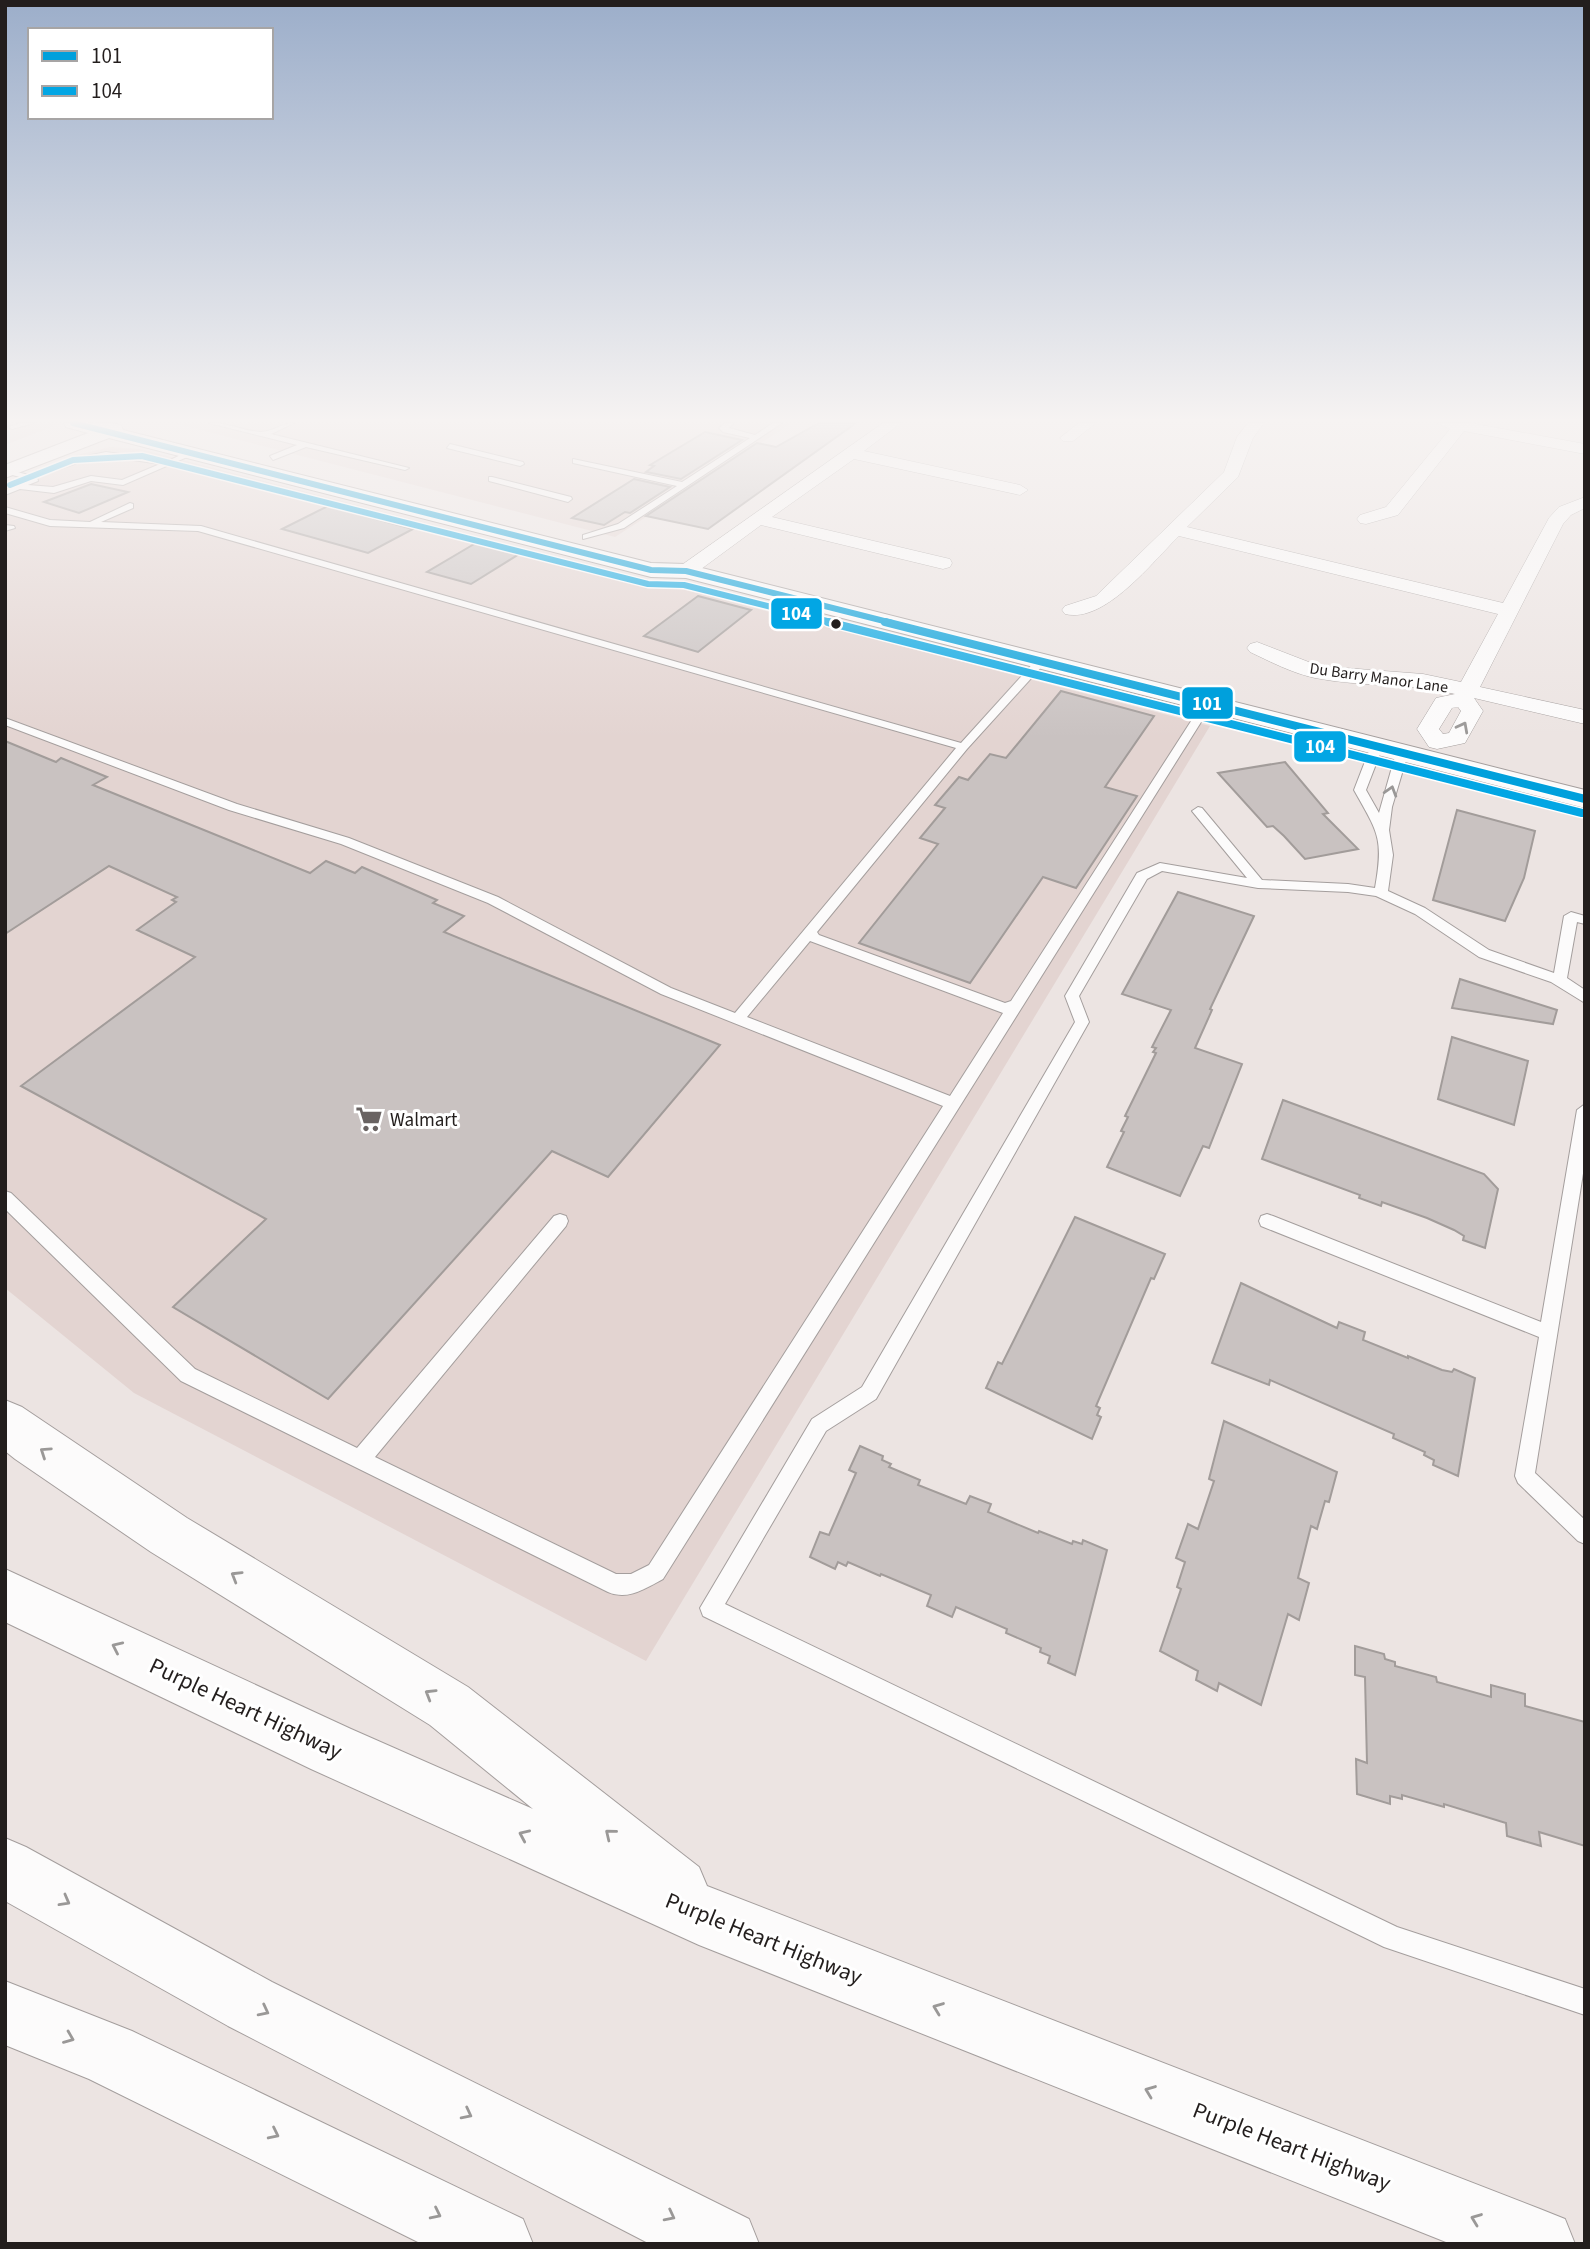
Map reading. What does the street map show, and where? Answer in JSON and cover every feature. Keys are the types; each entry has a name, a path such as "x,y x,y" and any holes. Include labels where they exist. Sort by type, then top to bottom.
{"main road":[{"path":"514,528 652,570 687,571 1402,753 1433,751 1585,799"},
{"path":"537,528 668,557 687,571"},
{"path":"5,1422 169,1535 449,1706 720,1923"},
{"name":"Purple Heart Highway","path":"5,1595 331,1749 720,1923 1540,2244"},
{"path":"5,1868 250,2004 724,2244"},
{"path":"5,2012 109,2054 498,2244"}],"street":[{"path":"687,571 745,528"},
{"path":"795,528 943,563"},
{"path":"1433,751 1457,738 1472,711 1466,695 1552,528"},
{"path":"1072,610 1104,600 1176,530 1511,611"},
{"name":"Du Barry Manor Lane","path":"1257,648 1317,672 1423,680 1466,695 1585,717"}],"lane":[{"path":"197,528 963,747"},
{"path":"586,537 615,528"},
{"path":"738,1019 963,747 1041,661"},
{"path":"5,1198 187,1375 615,1586 632,1584 656,1572 1208,704"},
{"path":"5,721 233,807 345,841 493,900 666,991 954,1104"},
{"path":"1377,746 1360,790 1383,830"},
{"path":"1381,893 1387,855 1383,830 1386,807 1402,753"},
{"path":"1198,811 1258,884"},
{"path":"1585,998 1578,990 1560,980 1486,955 1408,904 1381,893 1345,886 1258,884 1160,867 1142,876 1072,996 1082,1022 869,1393 820,1426 711,1608 1393,1938 1585,2002"},
{"path":"1560,980 1572,916 1585,920"},
{"path":"810,932 814,938 1004,1008 1018,1003"},
{"path":"1585,1110 1525,1476 1585,1534"},
{"path":"360,1460 561,1221"},
{"path":"1267,1221 1548,1333"}],"shaded area":[{"path":"5,528 445,528 1210,726 646,1661 134,1393 5,1288"},
{"path":"580,528 629,528 615,537"}],"building":[{"path":"409,528 413,529 368,553 282,529"},
{"path":"481,540 524,551 471,584 427,572"},
{"path":"698,596 751,610 698,652 644,636"},
{"path":"1061,691 1154,716 1105,787 1137,796 1076,888 1043,877 970,983 859,943 938,844 920,838 945,808 935,805 959,777 968,780 990,754 1006,758"},
{"name":"Walmart","path":"5,741 56,762 61,758 107,777 93,785 310,873 326,861 355,873 362,867 437,900 433,903 464,916 444,932 720,1045 608,1177 552,1151 328,1399 173,1307 266,1219 21,1086 195,957 137,930 176,902 172,900 177,897 109,866 5,934"},
{"path":"1285,762 1328,813 1323,814 1358,849 1305,859 1273,826 1267,827 1218,773"},
{"path":"1457,810 1535,831 1524,878 1505,921 1433,900"},
{"path":"1178,892 1254,916 1210,1009 1212,1010 1195,1048 1242,1064 1209,1148 1203,1146 1180,1196 1107,1167 1124,1132 1121,1131 1128,1117 1125,1116 1156,1053 1153,1052 1156,1048 1152,1047 1171,1010 1122,994"},
{"path":"1460,979 1557,1010 1553,1024 1452,1008"},
{"path":"1452,1037 1528,1061 1514,1125 1438,1099"},
{"path":"1283,1100 1484,1174 1498,1189 1485,1248 1463,1240 1464,1236 1427,1218 1382,1202 1381,1206 1359,1198 1360,1195 1262,1159"},
{"path":"1075,1217 1165,1254 1154,1279 1151,1278 1096,1406 1100,1408 1097,1415 1101,1417 1092,1439 986,1388 998,1362 1002,1364"},
{"path":"1241,1283 1337,1328 1339,1322 1365,1332 1363,1340 1442,1370 1452,1372 1454,1369 1475,1378 1458,1476 1433,1465 1434,1460 1424,1455 1425,1452 1393,1438 1394,1434 1270,1380 1269,1385 1212,1363"},
{"path":"1224,1421 1337,1472 1329,1502 1325,1501 1317,1529 1311,1526 1298,1578 1309,1583 1299,1620 1288,1614 1261,1705 1219,1683 1217,1691 1196,1680 1198,1671 1160,1651 1181,1589 1177,1587 1185,1562 1176,1558 1188,1524 1198,1529 1214,1481 1209,1479"},
{"path":"860,1446 883,1456 882,1460 891,1464 889,1467 920,1480 918,1485 966,1504 970,1496 991,1504 988,1512 1038,1533 1039,1531 1072,1544 1073,1541 1082,1544 1083,1540 1107,1550 1075,1675 1048,1663 1050,1656 1040,1652 1041,1648 1006,1633 1007,1629 956,1607 952,1617 927,1606 931,1595 848,1562 846,1566 838,1562 835,1569 810,1557 820,1532 829,1535 856,1473 849,1470"},
{"path":"1355,1646 1384,1654 1385,1659 1395,1662 1395,1666 1436,1677 1437,1682 1491,1697 1491,1685 1525,1694 1525,1706 1585,1722 1585,1846 1539,1832 1541,1846 1507,1836 1506,1823 1444,1804 1444,1807 1402,1795 1402,1799 1390,1796 1390,1804 1357,1794 1356,1759 1367,1763 1365,1677 1355,1675"}],"transit line":[{"name":"104","path":"426,528 648,584 684,585 1582,813"},
{"name":"101","path":"486,528 651,570 686,571 1585,799"}],"place":[{"name":"Walmart","path":"369,1119"}]}
